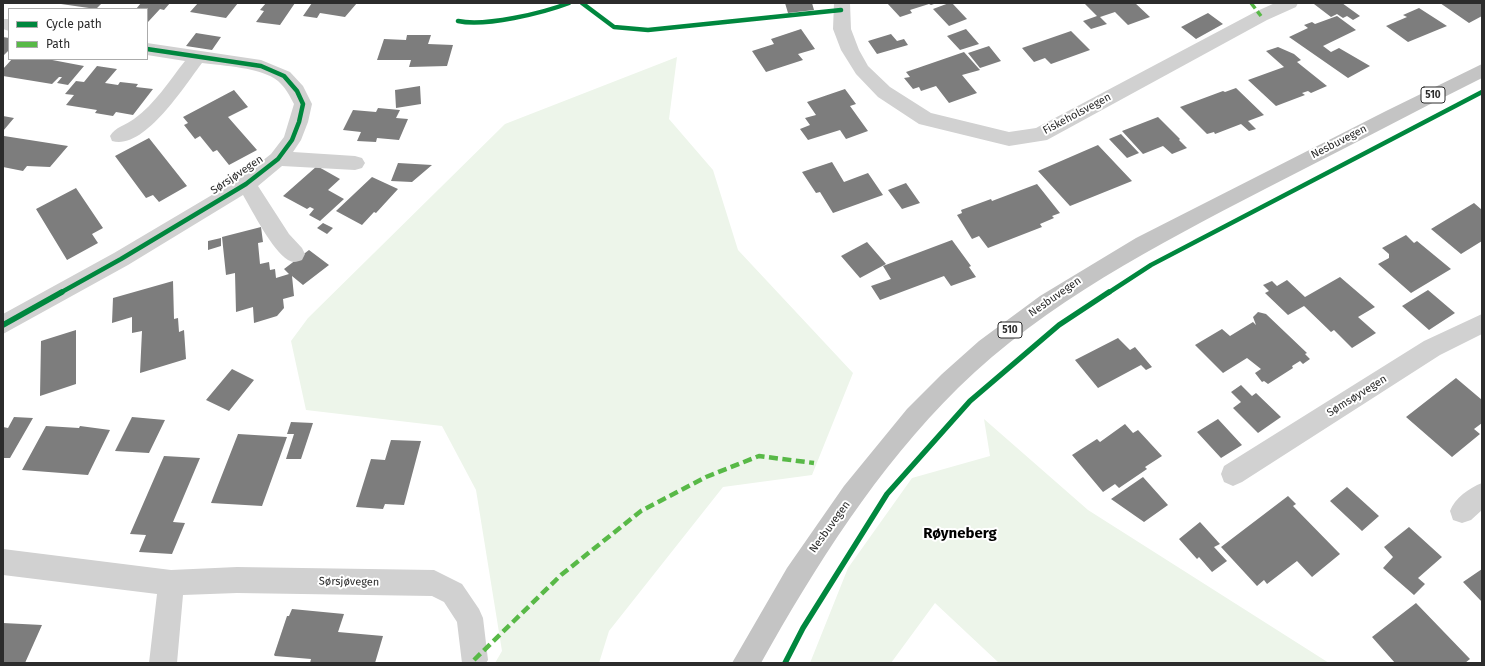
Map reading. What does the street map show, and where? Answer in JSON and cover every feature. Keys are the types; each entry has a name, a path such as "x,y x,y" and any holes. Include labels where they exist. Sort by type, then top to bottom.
{"main road":[{"name":"Nesbuvegen","path":"746,663 775,610 820,538 862,483 901,434 946,387 986,349 1056,295 1092,272 1157,236 1482,70"}],"street":[{"name":"Fiskeholsvegen","path":"842,3 842,29 850,50 862,70 884,92 926,119 1009,139 1040,135 1261,16 1290,3"},
{"name":"Sørsjøvegen","path":"3,325 121,259 246,184 278,159 292,140 299,122 303,104 298,91 284,76 261,66 148,49"},
{"path":"119,136 138,126 153,114 197,57"},
{"name":"Sørsjøvegen","path":"278,159 355,164"},
{"name":"Sørsjøvegen","path":"246,184 282,240 295,254"},
{"name":"Sømsøyvegen","path":"1234,474 1432,348 1482,323"},
{"path":"1462,512 1482,495"},
{"name":"Sørsjøvegen","path":"3,562 171,583 237,580 434,583 453,593 470,618 474,660"},
{"path":"162,663 171,583"}],"shaded area":[{"path":"677,57 669,119 713,170 738,250 853,373 812,475 723,487 609,631 599,663 495,663 502,651 476,490 442,426 306,410 291,341 308,318 505,124"},
{"path":"984,419 1088,510 1329,663 999,663 935,603 891,663 810,663 848,568 912,478 990,456"}],"building":[{"path":"54,3 102,3 97,8"},
{"path":"141,3 170,3 164,10 160,9 148,22 148,8 137,8"},
{"path":"198,3 238,3 226,18 190,12"},
{"path":"266,3 295,3 280,25 256,22 264,11 260,10"},
{"path":"312,3 357,3 345,17 320,13 317,18 303,16"},
{"path":"785,3 812,3 814,10 788,13"},
{"path":"887,3 937,3 910,10 912,13 900,17"},
{"path":"952,3 967,19 949,26 933,9"},
{"path":"1135,3 1150,17 1128,25 1115,12 1100,17 1107,24 1091,29 1083,21 1097,16 1085,4"},
{"path":"1342,3 1360,16 1353,20 1347,16 1343,18 1337,14 1331,17 1314,4"},
{"path":"1440,3 1482,3 1482,16 1469,23"},
{"path":"1419,8 1447,26 1408,42 1386,26 1407,17 1403,15"},
{"path":"1208,13 1223,24 1196,39 1181,27"},
{"path":"1337,16 1356,30 1323,46 1331,52 1339,48 1370,66 1348,78 1289,37 1308,28 1304,25 1312,22 1315,24"},
{"path":"801,29 815,49 798,54 803,60 766,72 752,51 774,44 771,39"},
{"path":"966,29 979,44 960,50 947,36"},
{"path":"1071,31 1090,50 1051,64 1045,58 1034,62 1022,48"},
{"path":"196,33 221,37 212,50 186,46"},
{"path":"891,34 897,41 904,39 908,45 877,54 868,41"},
{"path":"407,35 431,35 428,44 453,45 447,66 409,67 411,60 377,60 384,39 406,40"},
{"path":"3,37 8,38 8,51 4,55"},
{"path":"989,46 1001,61 980,68 968,53"},
{"path":"1278,47 1294,54 1301,60 1297,62 1327,86 1311,93 1308,91 1302,93 1305,95 1276,106 1248,80 1284,67 1266,51"},
{"path":"964,52 980,70 962,75 977,93 949,103 936,86 921,91 919,87 913,89 904,78 910,77 906,72"},
{"path":"11,60 52,60 84,66 68,85 57,83 62,77 59,77 52,84 3,76 3,69"},
{"path":"97,66 117,69 105,83 118,85 120,82 138,84 136,87 153,89 133,115 116,112 113,116 95,113 97,110 66,105 74,95 65,94 76,81 84,82"},
{"path":"420,86 421,104 396,108 395,90"},
{"path":"1236,88 1264,115 1248,121 1256,129 1249,131 1241,124 1215,134 1214,132 1207,134 1180,107 1223,91 1225,92"},
{"path":"845,89 856,104 850,106 868,131 846,139 840,130 808,140 800,129 810,125 805,118 816,115 807,102"},
{"path":"234,90 248,107 228,117 257,150 229,165 217,150 213,152 200,136 195,139 184,125 188,123 183,117"},
{"path":"378,108 400,110 396,118 408,119 399,140 377,138 376,142 357,141 361,132 343,130 353,110 376,112"},
{"path":"3,116 14,118 3,131"},
{"path":"1158,117 1187,148 1172,154 1163,146 1143,154 1122,131"},
{"path":"1121,134 1139,153 1127,158 1109,139"},
{"path":"4,136 68,146 50,167 27,166 23,171 3,167"},
{"path":"149,138 187,186 159,202 153,195 146,198 115,156"},
{"path":"1098,145 1132,181 1070,206 1038,171"},
{"path":"832,162 844,182 868,173 883,195 833,213 820,192 816,193 802,172"},
{"path":"398,163 432,165 412,182 391,181"},
{"path":"317,166 340,179 328,190 344,199 320,221 309,215 314,209 310,207 307,209 283,196"},
{"path":"372,177 398,189 376,213 374,212 362,225 336,211"},
{"path":"906,183 920,203 902,209 888,190"},
{"path":"1037,184 1060,213 1052,216 1054,218 1040,224 1042,227 988,248 979,236 972,239 957,215 962,213 961,210 991,199 992,201"},
{"path":"76,188 103,228 92,234 98,243 67,260 36,209"},
{"path":"1474,203 1482,210 1482,241 1461,254 1431,229"},
{"path":"323,223 333,228 327,234 317,228"},
{"path":"261,227 263,242 258,243 260,264 269,262 270,270 275,269 276,278 289,274 284,269 309,250 329,265 303,285 292,276 294,296 283,299 284,308 277,316 254,323 253,307 236,312 235,273 226,275 222,237"},
{"path":"1406,235 1414,243 1417,241 1451,269 1411,293 1378,264 1389,258 1389,254 1382,248"},
{"path":"221,238 221,246 208,250 208,241"},
{"path":"952,240 971,266 969,267 976,277 951,286 944,276 880,300 871,286 891,279 883,266"},
{"path":"867,242 886,264 860,278 841,256"},
{"path":"1340,277 1375,307 1358,317 1376,333 1352,348 1334,330 1331,332 1304,306 1288,315 1265,293 1269,291 1263,285 1272,281 1277,286 1287,280 1305,297"},
{"path":"173,281 174,319 178,318 179,332 184,330 186,359 140,373 142,331 132,333 132,317 112,323 113,298"},
{"path":"1428,290 1455,313 1429,330 1402,306"},
{"path":"1258,312 1266,314 1307,353 1305,354 1310,359 1303,364 1300,361 1292,366 1293,368 1268,384 1264,381 1262,382 1255,373 1261,369 1247,358 1223,373 1195,345 1222,329 1230,336 1253,322 1256,325 1253,317"},
{"path":"76,330 76,384 40,396 41,341"},
{"path":"1118,338 1130,350 1135,347 1152,367 1146,370 1141,365 1098,388 1075,360"},
{"path":"232,369 254,380 229,411 206,400"},
{"path":"1456,378 1482,400 1482,423 1474,429 1480,434 1452,457 1406,417"},
{"path":"1241,385 1252,396 1256,393 1281,417 1258,433 1233,408 1241,402 1231,392"},
{"path":"14,417 33,418 10,458 3,458 3,427 8,428"},
{"path":"132,417 165,420 149,453 115,451"},
{"path":"1218,419 1242,445 1221,458 1197,432"},
{"path":"291,422 313,423 301,459 286,459 294,434 287,434"},
{"path":"1125,424 1133,433 1138,430 1162,456 1145,467 1147,469 1119,488 1115,484 1103,492 1072,455 1097,439 1100,442"},
{"path":"46,426 79,428 80,426 110,430 88,475 22,470"},
{"path":"238,434 287,437 262,506 211,503"},
{"path":"391,440 421,441 404,505 385,504 383,509 356,507 371,459 385,460"},
{"path":"164,456 200,458 173,522 185,523 172,554 139,552 146,535 130,534"},
{"path":"1143,477 1168,505 1144,522 1111,499"},
{"path":"1347,487 1379,516 1362,531 1330,501"},
{"path":"1288,496 1296,504 1293,506 1340,554 1312,577 1297,561 1267,584 1264,580 1257,586 1221,547"},
{"path":"1200,522 1220,544 1214,547 1227,561 1212,572 1199,557 1197,559 1179,539"},
{"path":"1409,527 1442,557 1418,578 1425,584 1414,595 1383,568 1393,557 1384,547"},
{"path":"1482,569 1482,602 1463,582"},
{"path":"1416,603 1470,659 1465,663 1395,663 1372,637"},
{"path":"292,609 344,614 338,632 383,636 375,663 310,663 311,659 275,656 274,655 287,616 289,616"},
{"path":"3,623 42,625 25,663 3,663"}],"marked path":[{"path":"1251,3 1261,16"},
{"path":"474,660 561,575 641,511 706,477 759,456 814,463"}],"cycle path":[{"path":"458,21 467,23 519,17 557,8 569,3"},
{"path":"582,3 614,27 648,30 841,10"},
{"path":"3,325 121,259 246,184 278,159 292,140 299,122 303,104 297,91 284,76 261,66 148,49"},
{"path":"785,663 803,628 887,494 970,401 1059,325 1151,265 1482,92"}],"district":[{"name":"Røyneberg","path":"960,534"}]}
